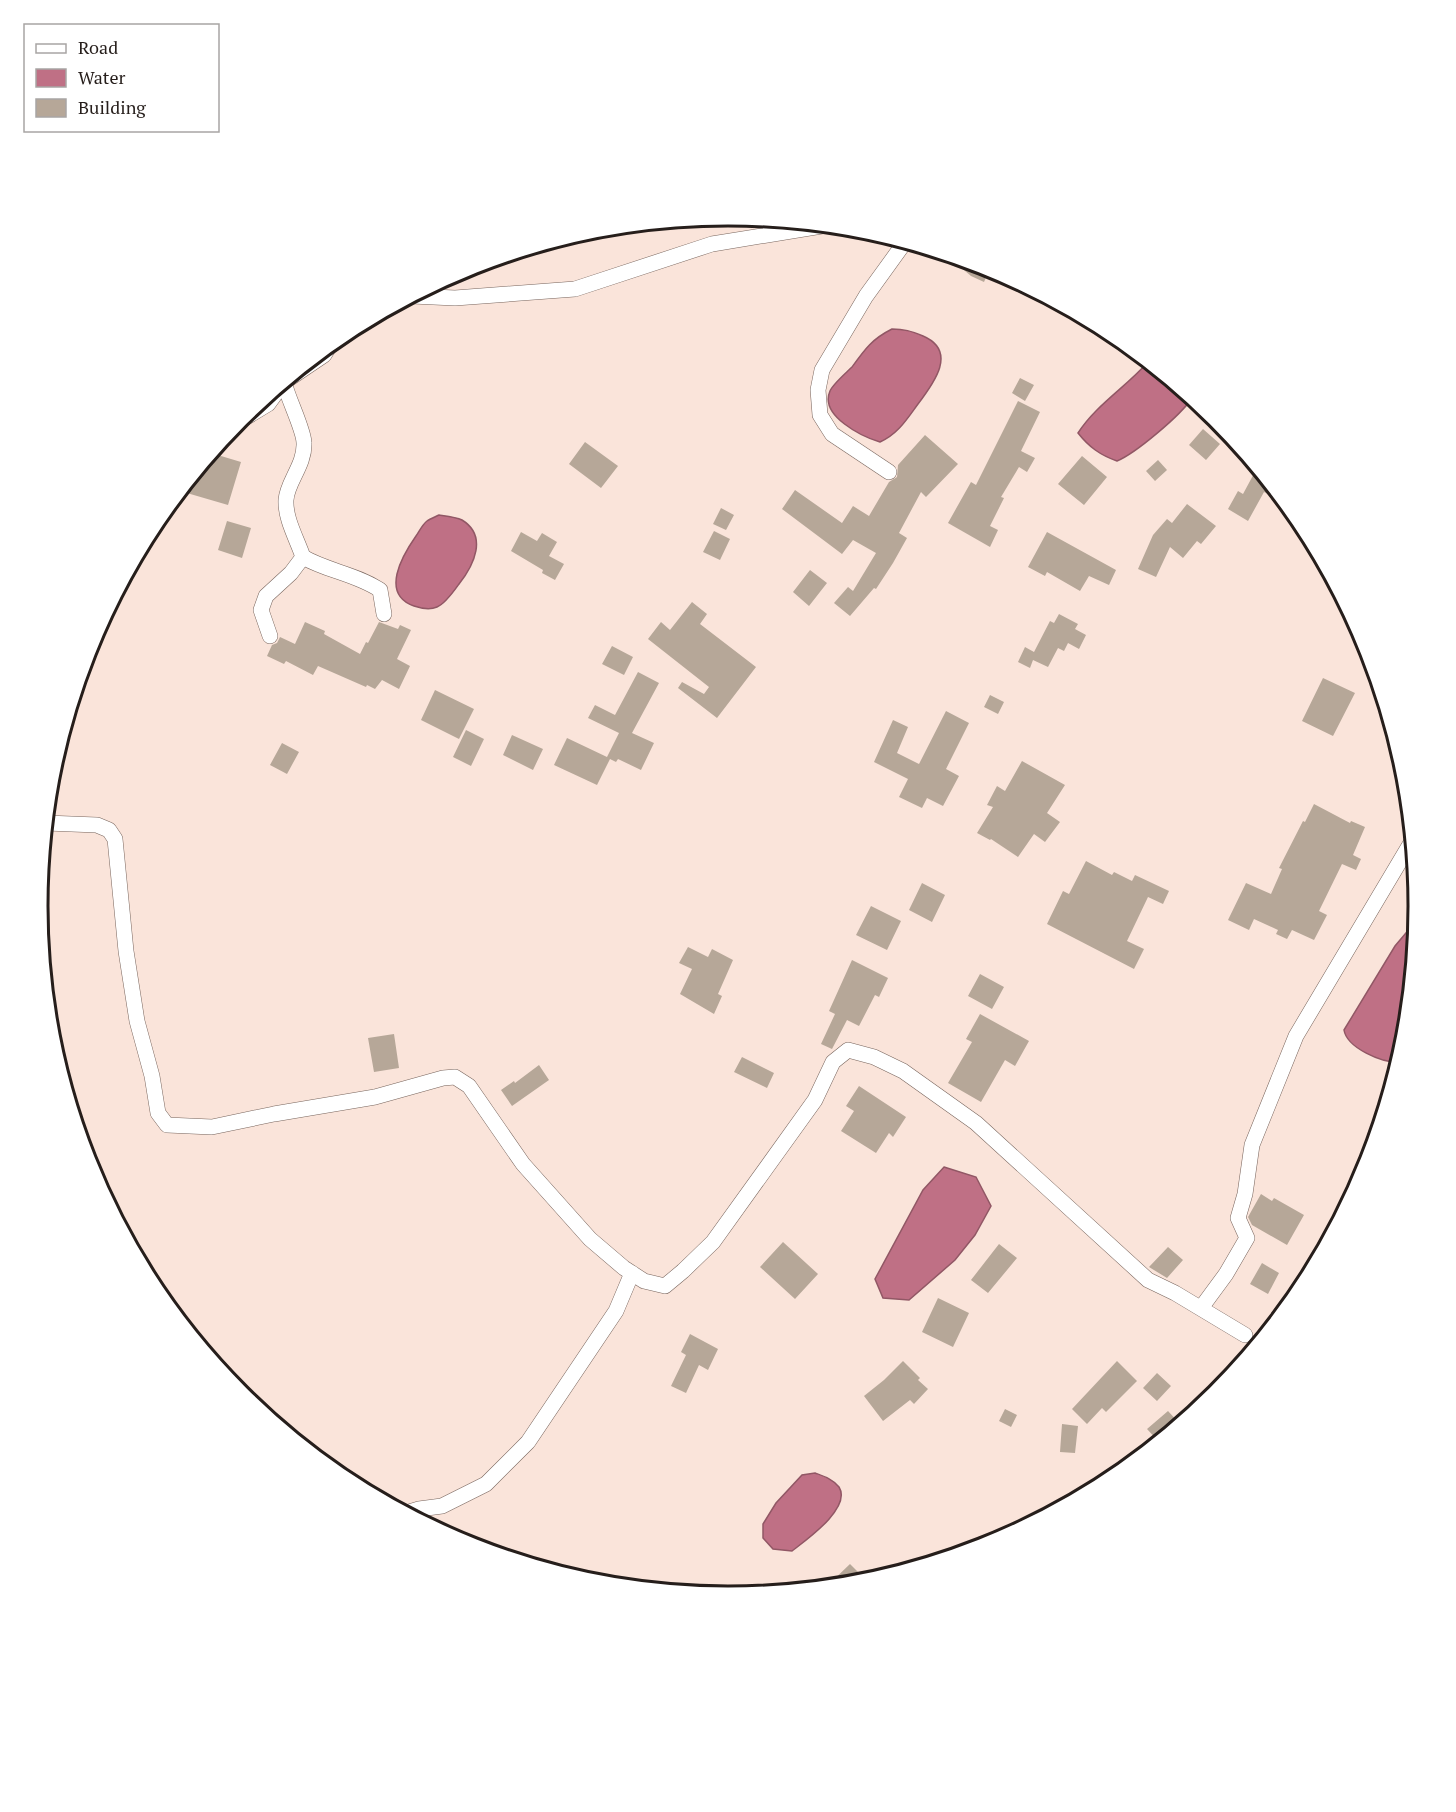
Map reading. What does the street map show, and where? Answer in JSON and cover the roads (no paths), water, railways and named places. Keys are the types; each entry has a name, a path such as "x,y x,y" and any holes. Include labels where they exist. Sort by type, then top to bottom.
{"street":[{"path":"426,297 455,298 575,289 712,244 798,230"},
{"path":"889,472 832,434 820,415 818,390 822,370 866,296 901,248"},
{"path":"287,390 305,440 304,457 286,499 290,523 303,557 315,564 368,582 380,590 384,614"},
{"path":"270,636 261,610 266,596 291,573 303,557"},
{"path":"53,823 97,825 110,830 114,839 126,951 137,1021 152,1076 158,1113 167,1125 213,1127 375,1097 443,1078 455,1077 469,1086 523,1164 590,1239 644,1281 664,1286 713,1242 815,1100 833,1062 848,1050 874,1057 903,1071 976,1123 1148,1280 1175,1293 1245,1335"},
{"path":"1201,1308 1226,1274 1247,1238 1238,1218 1245,1194 1252,1144 1296,1036 1406,851"},
{"path":"416,1510 442,1506 486,1484 528,1442 616,1311 632,1273"}],"water":[{"path":"892,329 923,336 933,342 939,350 941,359 936,377 902,426 880,442 844,424 831,409 828,400 832,388 865,350"},
{"path":"1143,367 1186,404 1158,433 1117,461 1095,450 1078,433 1093,414"},
{"path":"439,515 460,519 470,527 475,534 476,551 465,576 457,587 440,605 428,609 414,606 404,600 398,593 397,574 405,554 422,526"},
{"path":"1407,931 1402,995 1390,1061 1358,1048 1351,1043 1344,1030 1395,946"},
{"path":"944,1167 976,1177 991,1206 975,1235 955,1260 909,1300 883,1298 875,1279 923,1190"},
{"path":"815,1473 831,1480 839,1487 841,1495 834,1514 792,1551 773,1549 763,1538 763,1524 776,1503 802,1475"}]}
